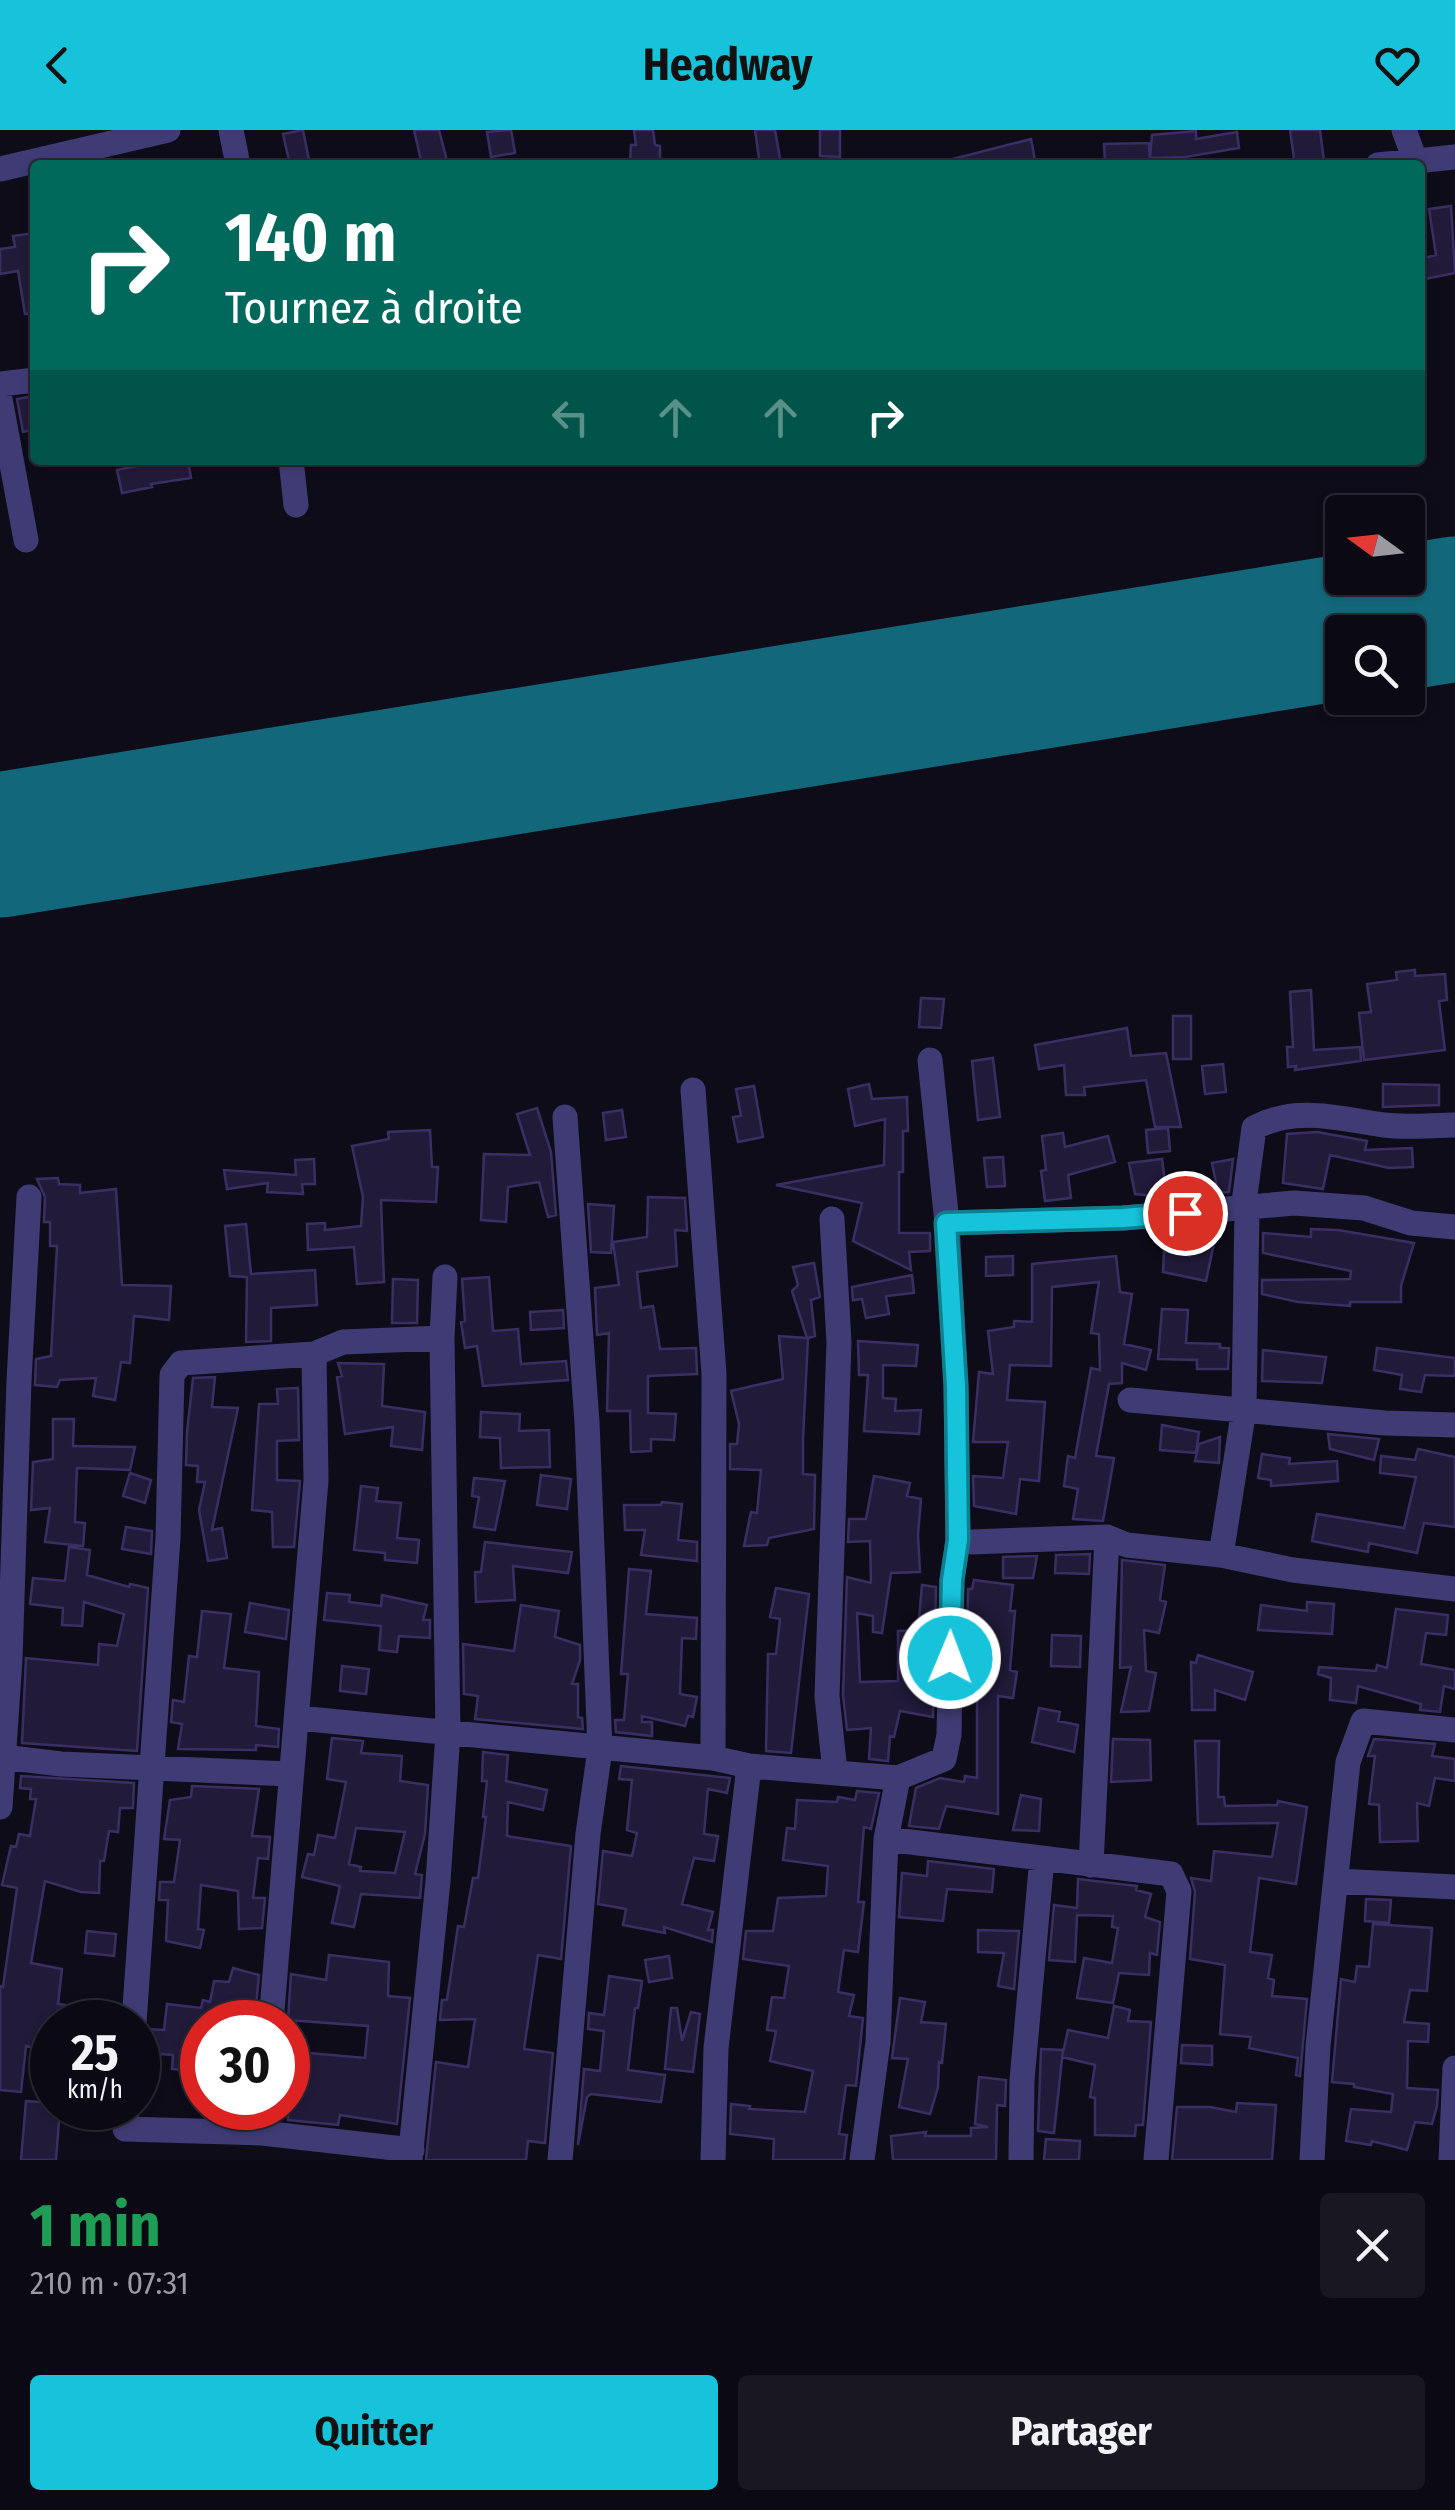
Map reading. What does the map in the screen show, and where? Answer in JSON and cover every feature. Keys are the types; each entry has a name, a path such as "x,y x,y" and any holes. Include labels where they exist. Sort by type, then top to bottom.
{"street":[{"path":"39,160 168,130"},
{"path":"230,130 237,160"},
{"path":"1404,130 1414,160 1455,157"},
{"path":"0,169 30,162"},
{"path":"0,384 30,381"},
{"path":"0,399 26,540"},
{"path":"292,465 296,504"},
{"path":"298,1718 898,1778 944,1759 949,1735 952,1580 958,1540 956,1386 930,1060"},
{"path":"693,1090 714,1374 713,1758"},
{"path":"1221,1554 1244,1409 1244,1202 1254,1128 1267,1121 1325,1114 1387,1126 1455,1125"},
{"path":"560,2160 588,1834 600,1749 588,1422 565,1117"},
{"path":"0,1806 10,1660 18,1381 29,1197"},
{"path":"946,1223 1123,1218 1294,1203 1364,1208 1411,1223 1455,1227"},
{"path":"832,1219 839,1342 827,1696 835,1772"},
{"path":"306,2130 411,2155 448,1733 442,1338 445,1277"},
{"path":"136,2000 154,1767 175,1368 181,1363 314,1354 343,1342 442,1338"},
{"path":"273,2000 316,1480 314,1354"},
{"path":"1130,1400 1385,1423 1455,1425"},
{"path":"958,1540 1106,1537 1127,1544 1221,1554 1310,1572 1455,1589"},
{"path":"1092,1864 1106,1537"},
{"path":"1312,2160 1318,2046 1348,1762 1363,1721 1455,1730"},
{"path":"2,1756 62,1764 291,1774"},
{"path":"713,2160 716,2048 749,1766"},
{"path":"862,2160 878,2042 886,1839 898,1778"},
{"path":"886,1839 1172,1874 1179,1891 1156,2160"},
{"path":"1020,2160 1022,2080 1042,1858"},
{"path":"1337,1882 1455,1887"},
{"path":"1451,2160 1455,2068"}],"building":[{"path":"303,130 309,160 289,160 283,134"},
{"path":"414,130 439,130 447,160 421,160"},
{"path":"511,130 515,153 491,157 487,132"},
{"path":"634,130 653,130 655,145 660,146 660,160 630,160 631,145 636,145"},
{"path":"755,130 775,130 780,160 759,160"},
{"path":"820,130 840,130 840,157 820,156"},
{"path":"1290,130 1320,130 1324,160 1294,160"},
{"path":"1196,131 1196,139 1237,132 1239,148 1150,158 1152,135"},
{"path":"1031,139 1035,160 953,160"},
{"path":"1149,143 1150,160 1105,160 1104,144"},
{"path":"1451,206 1455,273 1425,279 1425,258 1436,255 1429,209"},
{"path":"30,234 30,314 25,314 18,271 0,274 0,249 15,247 13,236"},
{"path":"30,397 30,430 23,432 17,399"},
{"path":"142,465 189,465 191,478 122,493 117,470"},
{"path":"1415,970 1415,976 1445,974 1447,1000 1439,1001 1445,1050 1364,1060 1359,1013 1371,1012 1367,984 1397,980 1396,972"},
{"path":"1311,990 1314,1050 1360,1047 1361,1061 1295,1070 1296,1066 1288,1067 1287,1047 1293,1047 1290,992"},
{"path":"921,998 944,999 941,1028 919,1027"},
{"path":"1173,1016 1191,1016 1191,1059 1173,1059"},
{"path":"1127,1028 1131,1056 1166,1053 1181,1127 1155,1127 1146,1080 1084,1087 1085,1095 1066,1095 1064,1065 1039,1069 1035,1045"},
{"path":"993,1058 1000,1117 978,1120 972,1061"},
{"path":"1223,1064 1226,1092 1205,1094 1202,1066"},
{"path":"869,1084 872,1099 907,1097 908,1131 903,1131 903,1172 899,1172 899,1233 930,1233 930,1251 909,1252 911,1270 853,1241 862,1203 776,1185 884,1165 885,1119 855,1126 848,1089"},
{"path":"1383,1084 1439,1085 1439,1105 1383,1107"},
{"path":"754,1086 763,1137 738,1142 733,1117 741,1116 736,1089"},
{"path":"537,1108 551,1152 556,1215 548,1217 539,1182 508,1187 506,1222 481,1220 484,1154 530,1155 517,1114"},
{"path":"622,1110 626,1137 606,1140 603,1113"},
{"path":"1168,1128 1170,1151 1148,1153 1146,1130"},
{"path":"430,1130 432,1167 438,1167 436,1202 381,1200 384,1282 357,1284 354,1247 308,1250 307,1224 325,1223 325,1230 361,1226 363,1197 352,1146 389,1139 388,1132"},
{"path":"1317,1132 1367,1141 1365,1150 1412,1148 1413,1167 1389,1168 1330,1155 1323,1189 1283,1183 1287,1134"},
{"path":"1063,1133 1065,1147 1108,1136 1115,1162 1068,1175 1071,1198 1045,1201 1042,1136"},
{"path":"1003,1157 1005,1186 987,1187 984,1158"},
{"path":"314,1159 315,1184 302,1184 303,1194 267,1192 268,1183 227,1189 224,1170 296,1175 295,1160"},
{"path":"1162,1159 1167,1197 1135,1194 1129,1163"},
{"path":"1233,1159 1229,1192 1218,1193 1212,1163"},
{"path":"58,1178 59,1184 80,1185 80,1193 116,1189 122,1285 171,1286 169,1320 134,1316 130,1363 121,1362 115,1400 93,1396 96,1378 60,1380 57,1387 35,1385 36,1359 51,1356 57,1246 50,1246 50,1222 44,1222 45,1197 37,1179"},
{"path":"648,1197 685,1198 687,1231 675,1230 677,1266 637,1272 641,1308 653,1306 660,1349 696,1348 697,1374 648,1376 648,1413 676,1414 674,1440 651,1439 651,1451 631,1452 630,1411 607,1411 609,1333 597,1335 595,1288 619,1285 613,1242 647,1237"},
{"path":"588,1204 614,1206 611,1253 591,1252"},
{"path":"246,1224 251,1274 315,1270 317,1305 271,1308 271,1341 246,1342 247,1277 230,1276 225,1226"},
{"path":"1196,1228 1217,1229 1206,1281 1163,1272 1164,1251 1190,1256"},
{"path":"1311,1229 1414,1243 1401,1286 1401,1302 1350,1302 1350,1306 1298,1302 1262,1294 1262,1280 1350,1279 1351,1271 1263,1253 1263,1233 1311,1237"},
{"path":"1013,1256 1013,1275 986,1276 986,1257"},
{"path":"1116,1256 1120,1292 1132,1294 1124,1344 1151,1350 1146,1370 1122,1363 1122,1383 1109,1384 1096,1456 1114,1458 1103,1521 1073,1519 1078,1489 1064,1486 1068,1456 1075,1458 1091,1368 1100,1370 1099,1334 1091,1333 1099,1282 1052,1287 1051,1366 1010,1365 1007,1400 1045,1402 1039,1481 1020,1479 1016,1514 974,1506 973,1476 1003,1478 1008,1442 973,1442 979,1372 993,1374 988,1331 1014,1327 1014,1321 1032,1322 1032,1264"},
{"path":"814,1263 820,1297 811,1300 815,1336 808,1338 803,1474 815,1475 814,1529 769,1538 767,1545 744,1546 751,1512 757,1513 761,1470 730,1469 730,1444 737,1444 739,1424 731,1391 783,1379 779,1336 807,1338 792,1291 798,1285 793,1267"},
{"path":"912,1275 914,1293 886,1296 889,1314 866,1318 862,1299 853,1300 852,1287"},
{"path":"489,1277 493,1331 518,1329 521,1364 566,1361 568,1380 483,1386 477,1346 465,1348 462,1279"},
{"path":"393,1279 418,1280 417,1323 392,1323"},
{"path":"1162,1309 1188,1310 1186,1343 1229,1348 1228,1369 1197,1369 1197,1360 1158,1359"},
{"path":"563,1310 564,1328 531,1330 530,1312"},
{"path":"858,1341 918,1345 916,1366 883,1365 883,1398 896,1399 895,1411 921,1410 919,1434 864,1431 868,1375 859,1375"},
{"path":"1377,1348 1455,1358 1455,1376 1425,1375 1421,1392 1400,1389 1402,1375 1374,1370"},
{"path":"1263,1350 1326,1357 1322,1383 1262,1381"},
{"path":"338,1363 384,1364 382,1406 425,1412 422,1450 391,1446 393,1427 345,1434"},
{"path":"215,1377 212,1407 238,1408 212,1530 222,1528 227,1558 208,1561 199,1510 205,1482 197,1482 198,1466 186,1465 187,1432 193,1378"},
{"path":"298,1388 299,1440 277,1441 277,1480 300,1481 294,1547 273,1547 272,1512 252,1510 259,1404 278,1404 277,1389"},
{"path":"481,1412 520,1414 519,1431 549,1430 550,1467 501,1468 500,1438 480,1437"},
{"path":"53,1419 74,1419 73,1446 135,1447 130,1470 77,1468 75,1522 85,1523 83,1546 45,1542 50,1508 31,1510 33,1462 53,1459"},
{"path":"1162,1425 1199,1432 1196,1453 1160,1450"},
{"path":"1328,1434 1379,1439 1374,1460 1330,1449"},
{"path":"1220,1437 1219,1463 1195,1461 1199,1444"},
{"path":"1418,1449 1455,1457 1455,1527 1424,1523 1417,1553 1369,1543 1368,1552 1312,1541 1317,1514 1404,1528 1416,1477 1380,1473 1381,1456 1415,1460"},
{"path":"1262,1454 1290,1458 1289,1464 1337,1461 1338,1481 1271,1486 1271,1480 1258,1478"},
{"path":"130,1473 151,1480 145,1503 123,1496"},
{"path":"541,1475 571,1479 567,1509 537,1505"},
{"path":"874,1476 910,1483 907,1496 921,1499 920,1572 891,1573 882,1633 873,1632 873,1616 857,1613 860,1682 898,1681 898,1631 918,1630 922,1585 936,1587 933,1717 900,1711 894,1737 890,1736 888,1761 869,1759 871,1728 847,1730 843,1695 847,1577 871,1583 870,1541 848,1542 849,1519 866,1519"},
{"path":"474,1478 505,1481 495,1530 474,1527 479,1497 472,1496"},
{"path":"361,1486 378,1488 376,1501 401,1503 397,1538 419,1540 417,1563 385,1560 385,1553 354,1550"},
{"path":"682,1504 678,1540 697,1542 697,1561 641,1555 645,1530 625,1530 624,1505"},
{"path":"126,1527 152,1531 151,1554 122,1549"},
{"path":"485,1542 572,1552 568,1573 513,1566 515,1600 476,1602 475,1572 481,1572"},
{"path":"69,1547 90,1550 87,1575 148,1588 137,1751 22,1743 26,1658 98,1665 99,1644 117,1646 124,1614 84,1602 82,1626 62,1625 63,1608 30,1604 33,1578 65,1581"},
{"path":"1090,1554 1089,1574 1055,1573 1056,1555"},
{"path":"1037,1556 1033,1578 1003,1578 1003,1557"},
{"path":"1122,1560 1165,1565 1160,1600 1166,1602 1159,1633 1144,1630 1146,1671 1156,1673 1149,1711 1121,1712 1131,1667 1120,1668"},
{"path":"629,1569 651,1571 646,1614 697,1618 696,1639 682,1638 680,1694 697,1697 693,1717 688,1716 685,1726 642,1716 642,1722 652,1722 652,1736 616,1732 615,1720 624,1720 628,1674 621,1674"},
{"path":"974,1580 1013,1585 1010,1670 1017,1672 1013,1698 998,1696 998,1814 946,1806 939,1829 909,1826 916,1788 940,1778 964,1782 965,1776 977,1778 977,1704 985,1653 967,1651 968,1589 972,1589"},
{"path":"776,1588 809,1594 791,1753 766,1751 768,1654 776,1654 780,1619 770,1617"},
{"path":"327,1593 350,1595 349,1602 381,1606 382,1595 427,1605 423,1620 430,1620 430,1638 399,1636 397,1652 379,1650 381,1626 324,1620"},
{"path":"1307,1602 1334,1604 1332,1634 1258,1630 1261,1605 1307,1611"},
{"path":"250,1603 289,1610 286,1639 245,1632"},
{"path":"521,1605 559,1611 555,1637 580,1645 580,1660 572,1684 578,1684 578,1717 582,1718 583,1729 475,1719 478,1696 464,1694 463,1644 514,1651"},
{"path":"1396,1609 1448,1615 1446,1635 1426,1633 1421,1664 1455,1670 1455,1689 1444,1686 1440,1712 1420,1710 1421,1704 1358,1686 1356,1703 1330,1700 1331,1678 1318,1674 1319,1667 1376,1671 1377,1665 1387,1668"},
{"path":"202,1611 231,1614 224,1668 259,1672 256,1726 279,1729 278,1747 178,1749 182,1724 171,1722 173,1700 184,1702 189,1656 197,1657"},
{"path":"1052,1635 1081,1636 1080,1667 1051,1666"},
{"path":"1198,1655 1253,1672 1245,1700 1215,1690 1215,1710 1192,1710 1191,1662 1196,1663"},
{"path":"342,1666 369,1669 366,1694 340,1691"},
{"path":"1039,1708 1060,1712 1058,1721 1078,1725 1074,1752 1032,1742"},
{"path":"332,1738 363,1741 361,1753 402,1756 400,1781 428,1785 425,1834 415,1874 422,1875 420,1898 361,1894 354,1927 332,1923 340,1886 302,1877 308,1854 314,1855 318,1835 335,1838 346,1782 327,1779","holes":["356,1828 405,1832 395,1873 360,1871 361,1867 349,1864"]},
{"path":"1113,1739 1150,1740 1151,1780 1111,1782"},
{"path":"1374,1739 1435,1744 1432,1756 1455,1759 1455,1781 1435,1778 1429,1806 1417,1803 1418,1841 1380,1842 1379,1805 1369,1804 1375,1756 1368,1756"},
{"path":"1195,1741 1219,1741 1218,1797 1224,1797 1225,1806 1277,1805 1278,1801 1307,1807 1296,1884 1259,1878 1250,1952 1272,1955 1268,1978 1274,1980 1272,1996 1307,1999 1300,2076 1296,2075 1298,2058 1249,2048 1251,2037 1220,2034 1225,1965 1190,1959 1195,1892 1191,1878 1211,1881 1214,1851 1272,1857 1278,1823 1198,1824"},
{"path":"483,1752 508,1755 506,1781 547,1790 543,1810 508,1802 507,1836 571,1846 561,1959 538,1955 524,2049 553,2053 545,2143 528,2141 526,2160 426,2160 436,2062 468,2067 475,2019 440,2020 442,2000 447,2000 458,1926 464,1927 473,1878 478,1878 486,1817"},
{"path":"621,1766 730,1778 727,1793 708,1789 704,1834 718,1836 714,1861 694,1858 682,1904 713,1912 708,1930 713,1930 712,1942 664,1927 665,1933 623,1925 626,1909 598,1904 603,1851 632,1856 637,1833 627,1830 632,1780 619,1779"},
{"path":"21,1776 134,1783 133,1808 120,1808 118,1832 109,1831 104,1861 100,1861 99,1893 45,1881 31,1963 62,1969 58,2000 30,2000 30,2047 26,2046 21,2092 0,2090 0,1986 3,1987 17,1888 2,1885 11,1846 16,1847 19,1834 30,1836 36,1799 30,1799 31,1789 20,1788"},
{"path":"192,1786 259,1789 252,1836 270,1837 268,1859 258,1858 253,1898 265,1898 262,1928 239,1929 238,1891 201,1885 198,1929 204,1930 200,1948 166,1941 168,1900 159,1900 160,1882 174,1882 180,1840 164,1839 170,1800 191,1797"},
{"path":"857,1791 879,1793 871,1829 864,1827 858,1902 864,1902 858,1952 844,1950 838,1992 854,1995 849,2016 863,2018 856,2086 846,2085 839,2134 847,2135 844,2160 773,2160 774,2139 730,2134 731,2104 750,2106 749,2109 805,2112 813,2071 770,2061 776,2031 767,2030 772,1997 784,1998 789,1966 743,1959 746,1931 773,1931 778,1898 826,1896 828,1866 783,1860 787,1828 795,1829 797,1800 855,1800"},
{"path":"1021,1795 1041,1799 1039,1831 1013,1830"},
{"path":"928,1861 994,1869 992,1892 947,1889 943,1921 899,1917 902,1873 927,1876"},
{"path":"1078,1879 1137,1886 1136,1890 1151,1894 1145,1917 1160,1922 1157,1955 1150,1953 1149,1975 1119,1973 1113,2003 1077,1998 1084,1958 1112,1963 1118,1928 1112,1927 1113,1916 1077,1915 1075,1962 1049,1960 1054,1905 1077,1908"},
{"path":"1366,1899 1391,1900 1389,1923 1365,1921"},
{"path":"1373,1924 1432,1928 1427,1991 1410,1990 1404,2022 1429,2024 1428,2042 1408,2041 1407,2088 1438,2090 1437,2106 1432,2124 1415,2122 1407,2150 1372,2141 1371,2145 1346,2141 1351,2109 1391,2112 1393,2094 1332,2082 1341,1979 1355,1982 1357,1966 1369,1967"},
{"path":"978,1930 1019,1931 1014,1989 998,1986 1004,1953 978,1952"},
{"path":"87,1931 116,1934 114,1956 85,1953"},
{"path":"329,1955 389,1962 388,1996 410,1998 397,2124 340,2115 338,2125 310,2122 310,2053 365,2058 368,2026 310,2022 310,2000 289,2000 291,1974 326,1980"},
{"path":"669,1956 672,1978 649,1982 645,1960"},
{"path":"233,1968 259,1975 257,2000 210,2000 214,1981 229,1982"},
{"path":"609,1976 642,1981 628,2070 665,2075 661,2102 591,2094 587,2097 578,2145 584,2069 600,2071 604,2031 588,2029 589,2013 604,2015"},
{"path":"900,1998 925,2002 921,2022 946,2024 938,2087 930,2114 899,2107 908,2059 892,2058"},
{"path":"167,2004 180,2006 180,2070 172,2069 173,2055 160,2054 160,2030 164,2030"},
{"path":"1114,2006 1130,2010 1128,2021 1151,2022 1143,2125 1136,2125 1135,2136 1095,2135 1095,2098 1090,2097 1095,2065 1062,2057 1068,2030 1108,2038"},
{"path":"671,2008 677,2008 682,2041 691,2012 700,2014 693,2072 665,2069"},
{"path":"1182,2045 1212,2046 1212,2065 1181,2063"},
{"path":"1041,2049 1063,2050 1054,2133 1038,2131"},
{"path":"979,2077 1006,2080 1005,2106 997,2105 996,2160 893,2160 891,2136 926,2132 925,2136 971,2136 971,2128 988,2127 975,2124"},
{"path":"26,2101 30,2101 30,2130 58,2130 56,2160 21,2160"},
{"path":"1237,2103 1276,2105 1272,2160 1172,2160 1177,2107 1236,2112"},
{"path":"1046,2139 1080,2141 1079,2160 1044,2160"}],"runway":[{"path":"0,845 1455,609"}],"route":[{"path":"950,1658 952,1580 958,1540 956,1386 946,1223 1185,1213"}]}
